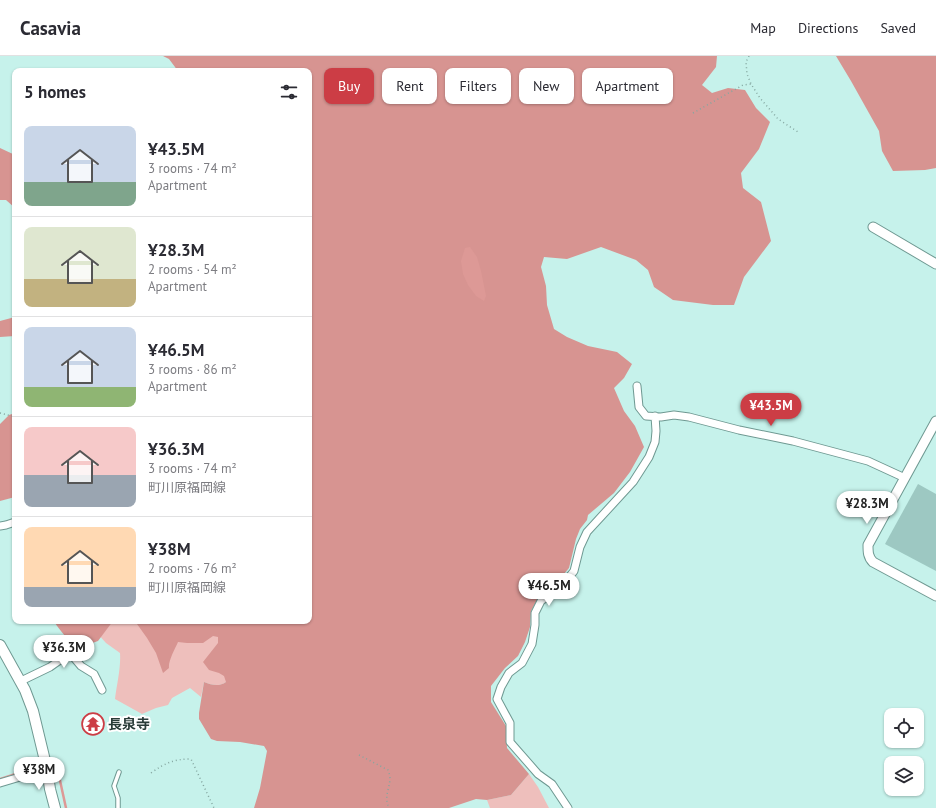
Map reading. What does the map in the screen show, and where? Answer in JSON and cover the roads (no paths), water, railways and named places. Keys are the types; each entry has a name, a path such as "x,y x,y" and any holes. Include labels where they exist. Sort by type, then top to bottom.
{"main road":[{"path":"0,645 21,681 33,711 55,808"}],"street":[{"path":"874,227 936,264"},
{"path":"637,386 639,407 646,416 661,417 674,415 689,417 739,430 793,441 868,461 905,478"},
{"path":"568,808 552,784 538,774 510,742 510,723 497,699 501,687 509,673 522,663 532,644 535,613 541,601 563,585 574,571 580,547 587,532 633,482 649,457 655,442 656,431 654,416"},
{"path":"936,421 868,545 870,559 936,596"},
{"path":"0,526 12,523"},
{"path":"21,681 50,666 70,653 81,666 94,674 102,690"},
{"path":"0,783 47,769"}],"lane":[{"path":"118,808 118,798 114,786 119,772"}],"waterway":[{"path":"0,779 36,769"},
{"path":"50,773 59,776 66,808"}],"place":[{"name":"長泉寺","path":"93,724"}]}
